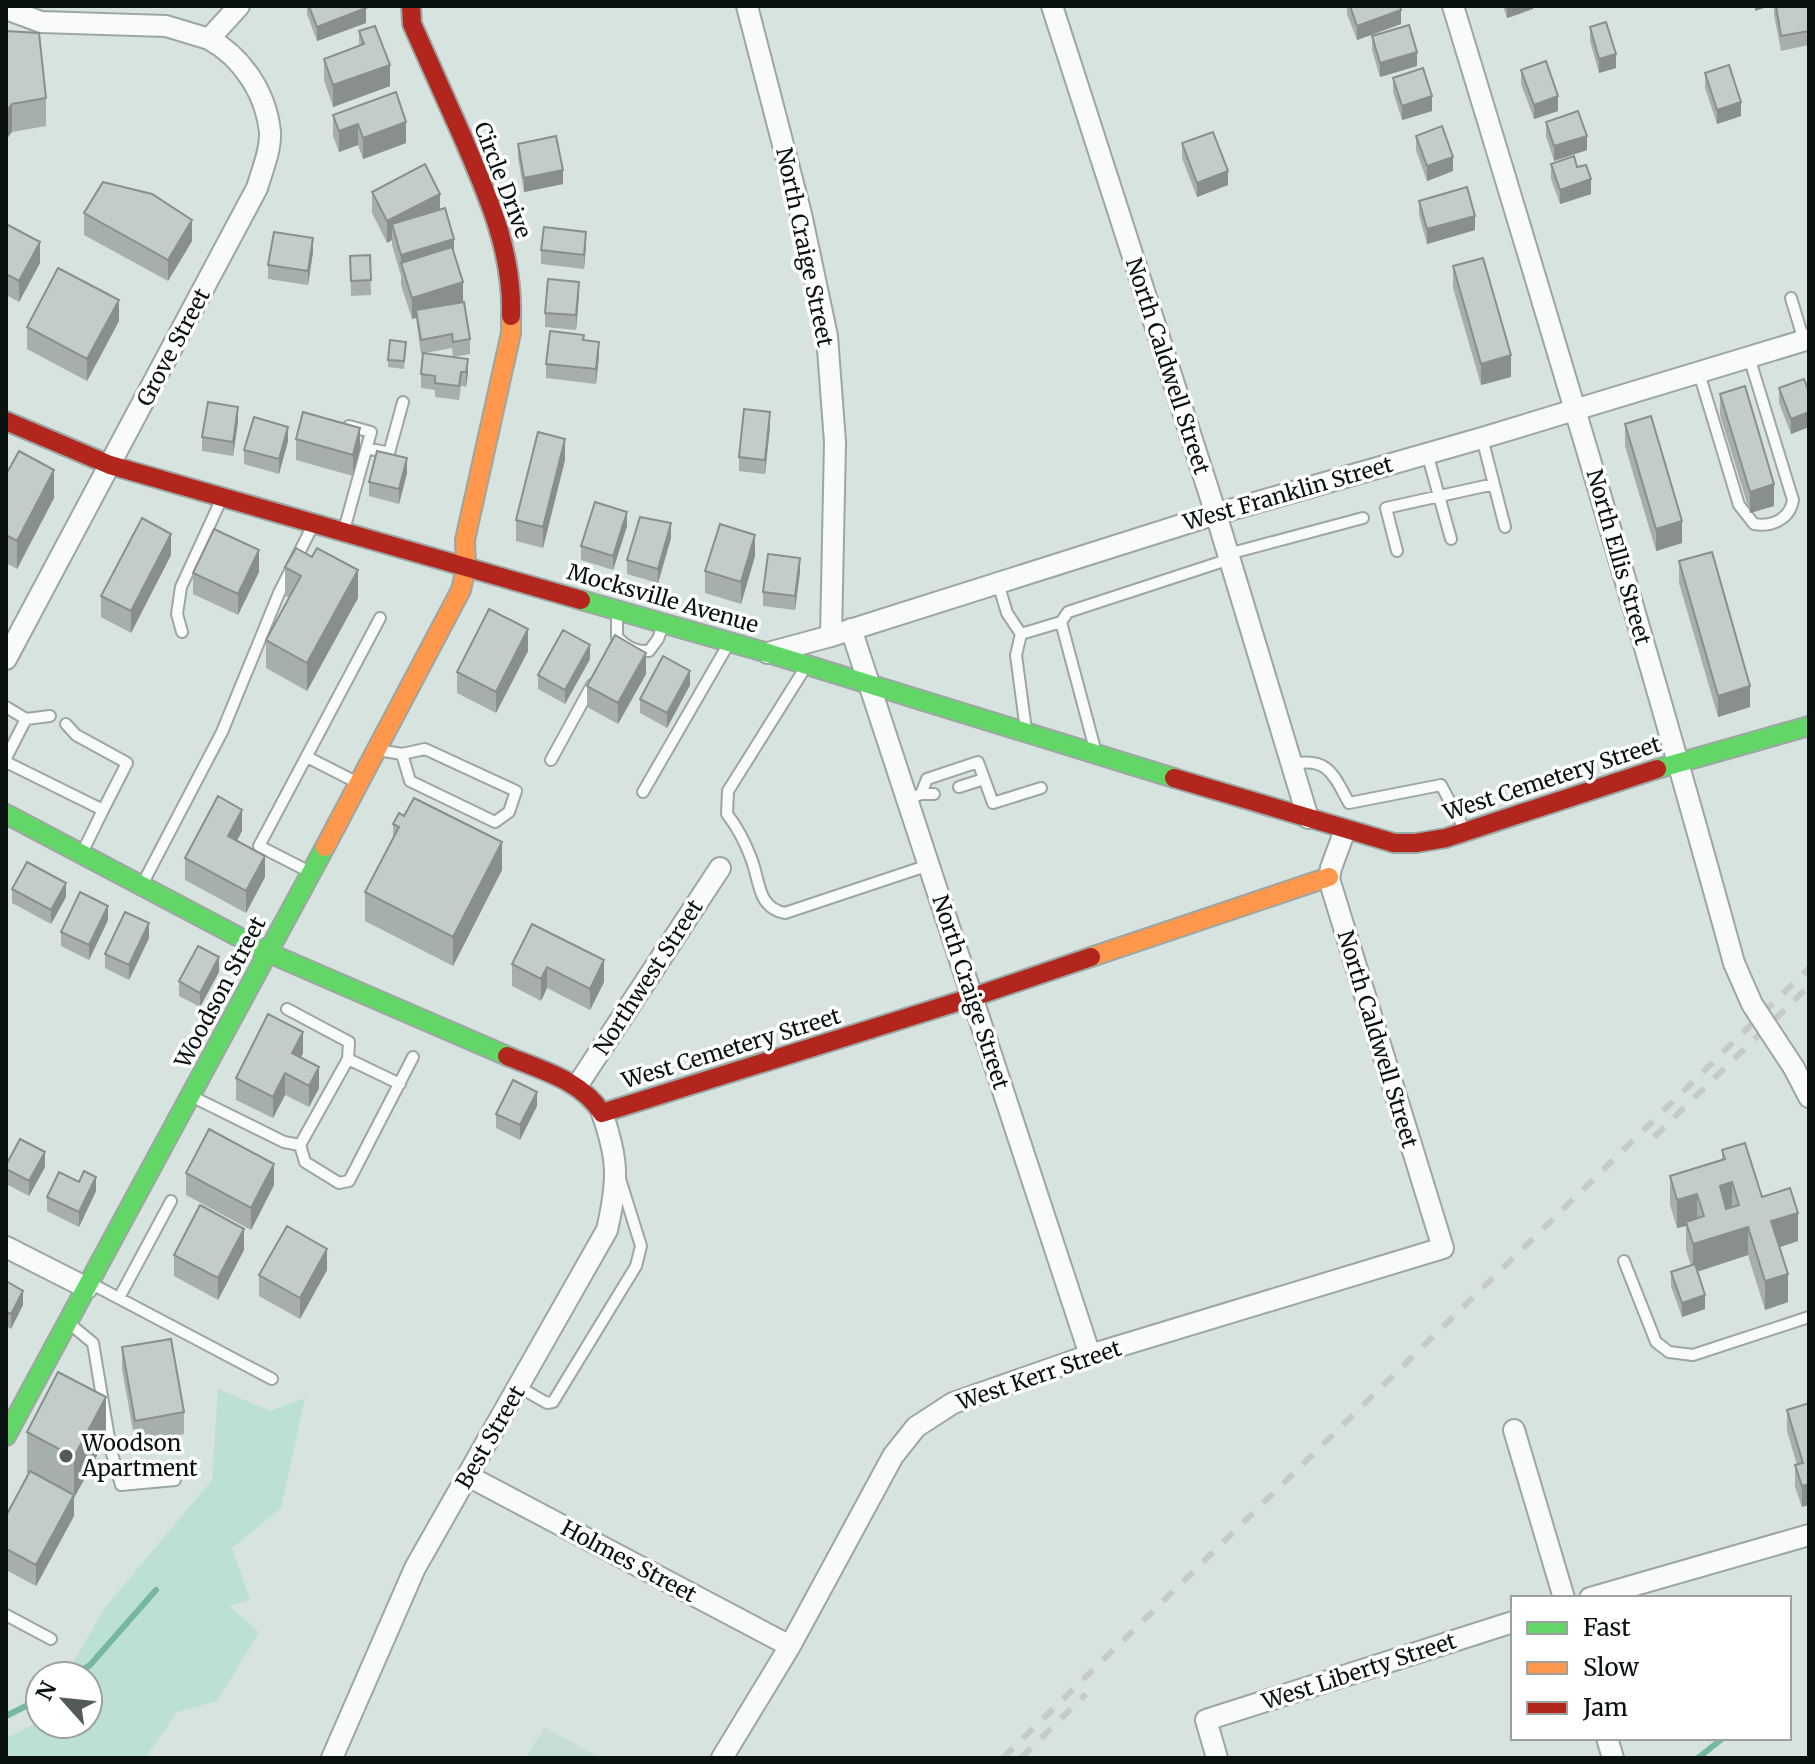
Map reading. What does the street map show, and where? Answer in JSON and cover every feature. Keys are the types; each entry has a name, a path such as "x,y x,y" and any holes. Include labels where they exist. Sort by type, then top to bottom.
{"street":[{"path":"6,9 41,22 166,26 209,39 239,6"},
{"name":"Circle Drive","path":"411,6 412,24 489,197 504,243 512,291 511,333 465,540 466,568"},
{"name":"North Craige Street","path":"747,6 801,214 827,336 835,442 831,636"},
{"name":"North Caldwell Street","path":"1052,6 1216,514 1308,818"},
{"name":"North Ellis Street","path":"1453,6 1576,409 1734,963 1752,1004 1809,1097"},
{"name":"Grove Street","path":"6,659 257,188 270,133 262,101 244,67 225,48 209,39"},
{"name":"West Franklin Street","path":"768,653 831,636 1216,514 1806,340"},
{"name":"Mocksville Avenue","path":"6,421 110,465 768,653 1308,818"},
{"name":"Woodson Street","path":"6,1436 269,953 461,590 466,568"},
{"name":"North Craige Street","path":"851,629 869,685 914,797 929,865 1090,1355"},
{"name":"West Cemetery Street","path":"1308,818 1403,843 1430,841 1679,762 1809,726"},
{"name":"West Cemetery Street","path":"6,814 269,953 577,1086 593,1099 602,1113 973,997 1329,877"},
{"path":"1329,877 1345,830"},
{"name":"Northwest Street","path":"577,1086 720,868"},
{"name":"North Caldwell Street","path":"1329,877 1443,1248"},
{"name":"Best Street","path":"332,1758 415,1568 607,1230 614,1201 616,1167 613,1145 602,1113"},
{"path":"6,1247 89,1286"},
{"name":"West Kerr Street","path":"722,1758 790,1646 893,1456 916,1427 953,1403 1090,1355 1443,1248"},
{"path":"1514,1430 1563,1596"},
{"name":"Holmes Street","path":"468,1476 790,1646"},
{"path":"1597,1596 1809,1535"},
{"name":"West Liberty Street","path":"1217,1758 1206,1720 1511,1623"}],"lane":[{"path":"1791,298 1806,340"},
{"path":"1699,373 1739,505 1754,524 1771,523 1786,518 1792,510 1793,500 1749,357"},
{"path":"367,448 389,453 403,402"},
{"path":"340,424 371,432 344,532"},
{"path":"1482,438 1505,527"},
{"path":"1427,453 1451,539"},
{"path":"1397,551 1386,508 1494,484"},
{"path":"182,632 177,614 181,587 222,497"},
{"path":"1021,634 1061,622 1068,612 1229,556 1363,518"},
{"path":"141,886 222,732 279,593 314,524"},
{"path":"998,583 1007,613 1021,634 1016,655 1026,732"},
{"path":"610,651 617,637 617,610"},
{"path":"311,873 259,846 380,618"},
{"path":"1061,622 1096,754"},
{"path":"617,637 626,646 640,652 649,651 664,623"},
{"path":"643,792 730,642"},
{"path":"806,665 728,791 727,814 739,829 753,862 761,896 773,911 785,913 929,865"},
{"path":"551,760 595,678"},
{"path":"6,707 26,719 50,716"},
{"path":"26,719 6,760 103,810"},
{"path":"66,724 76,735 127,763 82,854"},
{"path":"376,750 402,754 425,749 505,785 516,791 509,812 495,822 410,781 402,754"},
{"path":"307,757 359,783"},
{"path":"1293,764 1309,761 1331,770 1349,803 1351,815 1345,830"},
{"path":"914,797 927,779 978,762 993,803 1041,788"},
{"path":"959,787 984,779"},
{"path":"1349,803 1441,785 1466,831"},
{"path":"914,797 934,794"},
{"path":"287,1009 349,1042 348,1059 300,1145 305,1162 339,1183 349,1181 413,1057"},
{"path":"348,1059 400,1084"},
{"path":"191,1096 284,1142 300,1145"},
{"path":"519,1387 547,1403 553,1402 636,1266 641,1246 616,1167"},
{"path":"119,1298 171,1201"},
{"path":"1624,1261 1656,1342 1669,1352 1693,1355 1809,1317"},
{"path":"89,1286 119,1298 272,1379"},
{"path":"68,1322 93,1343 111,1450 121,1485 175,1480"},
{"path":"6,1615 51,1639"}],"shaded area":[{"path":"218,1389 270,1411 305,1398 281,1508 232,1548 250,1600 229,1606 259,1632 217,1701 177,1712 145,1758 6,1758 6,1738 24,1729 24,1740 104,1740 104,1660 74,1660 104,1609 212,1480"},
{"path":"544,1727 601,1758 526,1758"}],"building":[{"path":"309,6 365,6 366,8 317,27"},
{"path":"1350,6 1400,6 1401,10 1357,26"},
{"path":"1776,6 1809,6 1809,31 1781,36"},
{"path":"1606,22 1616,54 1599,59 1590,27"},
{"path":"1409,25 1417,52 1380,63 1372,36"},
{"path":"375,26 390,65 333,85 324,59 364,44 359,31"},
{"path":"6,31 39,33 46,98 12,104 6,112"},
{"path":"1546,61 1558,96 1534,105 1521,70"},
{"path":"1729,65 1741,102 1717,110 1705,73"},
{"path":"1423,68 1432,96 1402,106 1393,78"},
{"path":"396,92 406,122 363,138 358,124 339,131 333,115"},
{"path":"1578,111 1587,136 1554,146 1546,122"},
{"path":"1442,126 1453,157 1427,166 1416,136"},
{"path":"1213,132 1228,171 1197,183 1182,143"},
{"path":"556,136 563,170 524,178 518,144"},
{"path":"1574,156 1577,167 1586,165 1591,179 1560,190 1551,164"},
{"path":"425,164 440,194 387,221 372,192"},
{"path":"103,182 152,194 192,220 168,260 84,213"},
{"path":"1467,187 1475,216 1427,229 1419,201"},
{"path":"445,208 454,239 401,255 392,224"},
{"path":"6,224 40,242 19,281 6,274"},
{"path":"544,227 586,232 584,255 541,250"},
{"path":"274,232 313,238 308,271 268,265"},
{"path":"452,247 463,282 412,298 401,263"},
{"path":"370,255 371,280 351,281 350,256"},
{"path":"1483,258 1511,355 1481,364 1453,266"},
{"path":"58,268 119,300 87,359 27,327"},
{"path":"548,279 579,282 576,315 545,313"},
{"path":"464,302 470,339 453,342 452,334 421,340 416,310"},
{"path":"550,331 584,335 583,340 599,342 596,369 546,364"},
{"path":"390,340 406,342 404,361 388,360"},
{"path":"423,353 468,359 466,372 461,372 459,386 435,383 435,376 421,374"},
{"path":"1804,379 1809,392 1809,412 1791,419 1779,388"},
{"path":"1745,386 1774,484 1750,492 1720,394"},
{"path":"208,402 238,407 233,442 202,437"},
{"path":"744,409 770,412 765,460 739,457"},
{"path":"303,412 360,428 353,455 296,439"},
{"path":"1651,416 1682,521 1656,529 1625,424"},
{"path":"254,417 288,427 279,459 244,450"},
{"path":"538,432 565,439 543,527 516,520"},
{"path":"19,451 54,470 17,541 6,535 6,470"},
{"path":"377,451 407,458 399,489 369,482"},
{"path":"595,502 627,512 613,556 581,546"},
{"path":"640,517 671,523 658,569 627,560"},
{"path":"142,518 171,534 131,611 101,596"},
{"path":"720,524 755,535 741,582 705,571"},
{"path":"214,529 259,550 238,594 193,573"},
{"path":"296,548 312,557 317,548 358,570 307,663 266,640 301,576 285,567"},
{"path":"1712,552 1750,686 1718,696 1679,561"},
{"path":"768,554 800,558 795,596 763,592"},
{"path":"489,609 528,629 496,692 457,672"},
{"path":"563,630 590,645 565,690 538,675"},
{"path":"615,635 646,653 618,703 587,686"},
{"path":"663,656 690,671 667,713 640,699"},
{"path":"218,796 242,810 228,836 265,856 246,891 185,858"},
{"path":"414,798 502,842 453,937 365,892 399,827 393,824 399,813 404,816"},
{"path":"27,862 66,883 51,910 12,889"},
{"path":"80,892 108,906 89,945 61,932"},
{"path":"125,912 149,923 129,965 105,954"},
{"path":"532,924 604,960 590,989 547,967 541,979 512,964"},
{"path":"198,946 219,957 200,993 179,981"},
{"path":"268,1014 303,1032 292,1053 319,1067 309,1086 285,1073 273,1097 236,1078"},
{"path":"513,1080 537,1092 520,1125 496,1114"},
{"path":"209,1129 274,1164 251,1208 186,1173"},
{"path":"20,1139 45,1152 29,1181 6,1169"},
{"path":"1745,1143 1762,1197 1790,1188 1798,1213 1771,1221 1788,1274 1765,1281 1748,1227 1693,1244 1686,1222 1704,1216 1697,1194 1677,1200 1670,1176 1725,1159 1722,1150","holes":["1732,1182 1739,1205 1726,1209 1720,1186"]},
{"path":"84,1171 96,1177 79,1212 47,1197 59,1172 79,1182"},
{"path":"200,1205 244,1229 218,1278 174,1255"},
{"path":"287,1226 327,1249 300,1298 259,1275"},
{"path":"1695,1264 1705,1295 1682,1303 1671,1272"},
{"path":"6,1281 23,1291 11,1314 6,1312"},
{"path":"171,1339 184,1412 135,1421 122,1347"},
{"path":"58,1372 106,1397 74,1457 27,1432"},
{"path":"1809,1403 1809,1484 1802,1486 1795,1465 1803,1463 1787,1410"},
{"path":"30,1471 74,1495 36,1565 6,1549 6,1516"}],"waterway":[{"path":"94,1660 156,1590"},
{"path":"6,1716 24,1707"},
{"path":"1698,1758 1720,1740"}],"railway":[{"path":"1003,1758 1809,968"},
{"path":"1654,1137 1809,986"},
{"path":"1021,1758 1086,1694"}],"traffic: fast":[{"path":"581,600 768,653 1174,778"},
{"path":"1657,769 1809,726"},
{"path":"6,814 269,953 507,1056"},
{"path":"6,1436 325,847"}],"traffic: slow":[{"path":"325,847 461,590 466,568 465,540 511,333 511,316"},
{"path":"1091,957 1329,877"}],"traffic: jam":[{"path":"411,6 412,24 490,203 508,269 511,316"},
{"path":"6,421 110,465 581,600"},
{"path":"1174,778 1394,843 1416,843 1446,838 1657,769"},
{"path":"507,1056 572,1084 602,1113 1091,957"}],"place":[{"name":"Woodson Apartment","path":"66,1456"}]}
